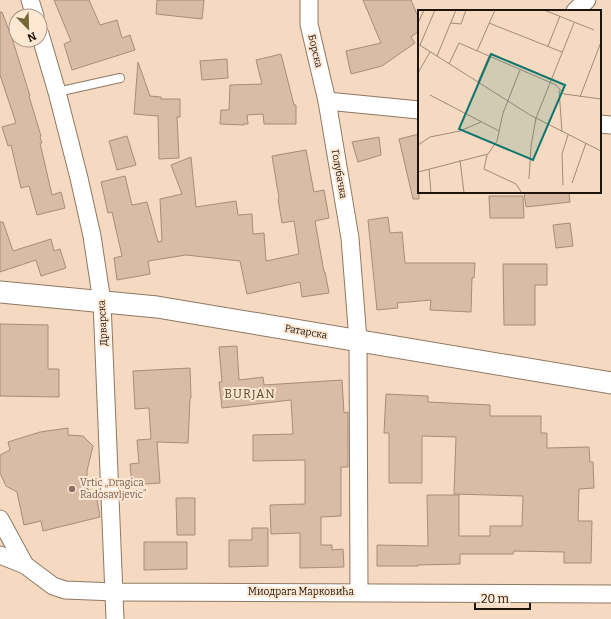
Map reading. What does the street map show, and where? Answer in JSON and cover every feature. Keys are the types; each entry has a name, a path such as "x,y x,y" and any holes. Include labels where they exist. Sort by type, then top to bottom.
{"street":[{"name":"Борска","path":"309,0 309,24 327,101"},
{"path":"576,10 587,0"},
{"name":"Дрварска","path":"44,48 79,178 92,236 102,302 115,619"},
{"path":"327,101 418,110"},
{"name":"Голубачка","path":"327,101 350,238 358,340 359,592"},
{"path":"601,124 611,125"},
{"name":"Ратарска","path":"0,292 157,306 611,383"},
{"path":"1,528 25,565"},
{"name":"Миодрага Марковића","path":"0,555 25,565 53,586 65,590 115,592 611,594"}],"lane":[{"path":"57,92 120,78"}],"building":[{"path":"54,0 89,0 100,25 117,20 122,38 130,35 135,50 72,70 64,44 71,41"},
{"path":"157,0 204,0 202,19 156,14"},
{"path":"363,0 411,0 418,17 418,32 411,37 415,43 382,66 351,74 346,51 381,43"},
{"path":"0,12 2,12 8,28 8,48 15,48 41,136 42,143 40,143 52,195 61,192 65,208 37,215 29,186 21,188 11,145 8,146 2,127 16,123 0,75"},
{"path":"281,54 294,105 296,105 296,124 264,124 263,114 247,115 248,124 243,124 244,125 220,124 221,110 229,110 230,85 262,84 256,60"},
{"path":"227,59 228,78 202,80 200,61"},
{"path":"138,62 150,96 161,97 161,99 180,99 180,117 177,117 179,158 159,159 158,116 134,114"},
{"path":"418,134 419,199 413,199 399,139"},
{"path":"127,136 136,165 117,170 109,141"},
{"path":"379,137 381,155 358,162 352,142"},
{"path":"306,150 314,192 324,190 329,218 315,221 329,293 302,297 300,282 247,294 240,261 186,255 148,261 150,274 117,280 114,258 122,256 112,212 108,213 101,182 125,176 132,205 147,202 158,242 162,241 160,199 182,194 171,165 191,157 196,207 236,201 238,215 252,214 253,234 264,233 266,261 299,254 294,221 282,223 272,156"},
{"path":"524,193 569,193 570,202 526,207"},
{"path":"489,196 523,196 524,218 490,218"},
{"path":"388,217 390,233 402,232 405,263 475,263 474,278 472,278 471,312 430,310 431,300 397,303 398,308 377,310 368,220"},
{"path":"0,222 3,222 13,251 51,239 54,251 60,249 66,268 41,276 36,260 0,272"},
{"path":"570,223 573,246 556,248 553,225"},
{"path":"503,264 547,264 547,285 535,285 535,325 504,325"},
{"path":"0,324 48,325 48,369 59,369 59,397 0,396"},
{"path":"237,346 239,380 263,377 264,385 342,380 344,413 348,412 348,467 341,467 341,516 321,517 321,545 332,545 332,550 343,549 344,567 300,568 300,533 271,534 270,505 305,504 305,460 253,461 253,435 293,434 291,400 222,408 219,382 222,382 219,347"},
{"path":"190,368 191,398 188,443 157,442 160,483 132,485 130,464 139,463 137,440 151,439 149,408 135,409 133,371"},
{"path":"386,394 428,396 428,402 490,405 490,416 541,416 541,433 547,433 547,448 589,447 590,462 593,462 594,488 579,489 578,521 592,521 591,563 564,563 564,552 514,551 513,554 460,554 460,564 377,566 377,545 428,546 427,495 459,495 459,536 490,536 490,526 522,526 523,496 454,494 456,437 422,436 422,483 389,483 389,433 384,433"},
{"path":"68,428 68,435 83,436 93,446 87,471 87,488 97,499 100,517 43,531 41,521 24,525 17,492 6,486 0,473 0,455 10,450 8,442 40,432"},
{"path":"176,498 195,498 195,535 177,535"},
{"path":"252,528 268,528 268,566 229,567 229,540 252,540"},
{"path":"144,542 187,542 187,569 144,570"}],"place":[{"name":"Vrtic „Dragica Radosavljevic”","path":"72,489"}],"district":[{"name":"BURJAN","path":"250,394"}]}
